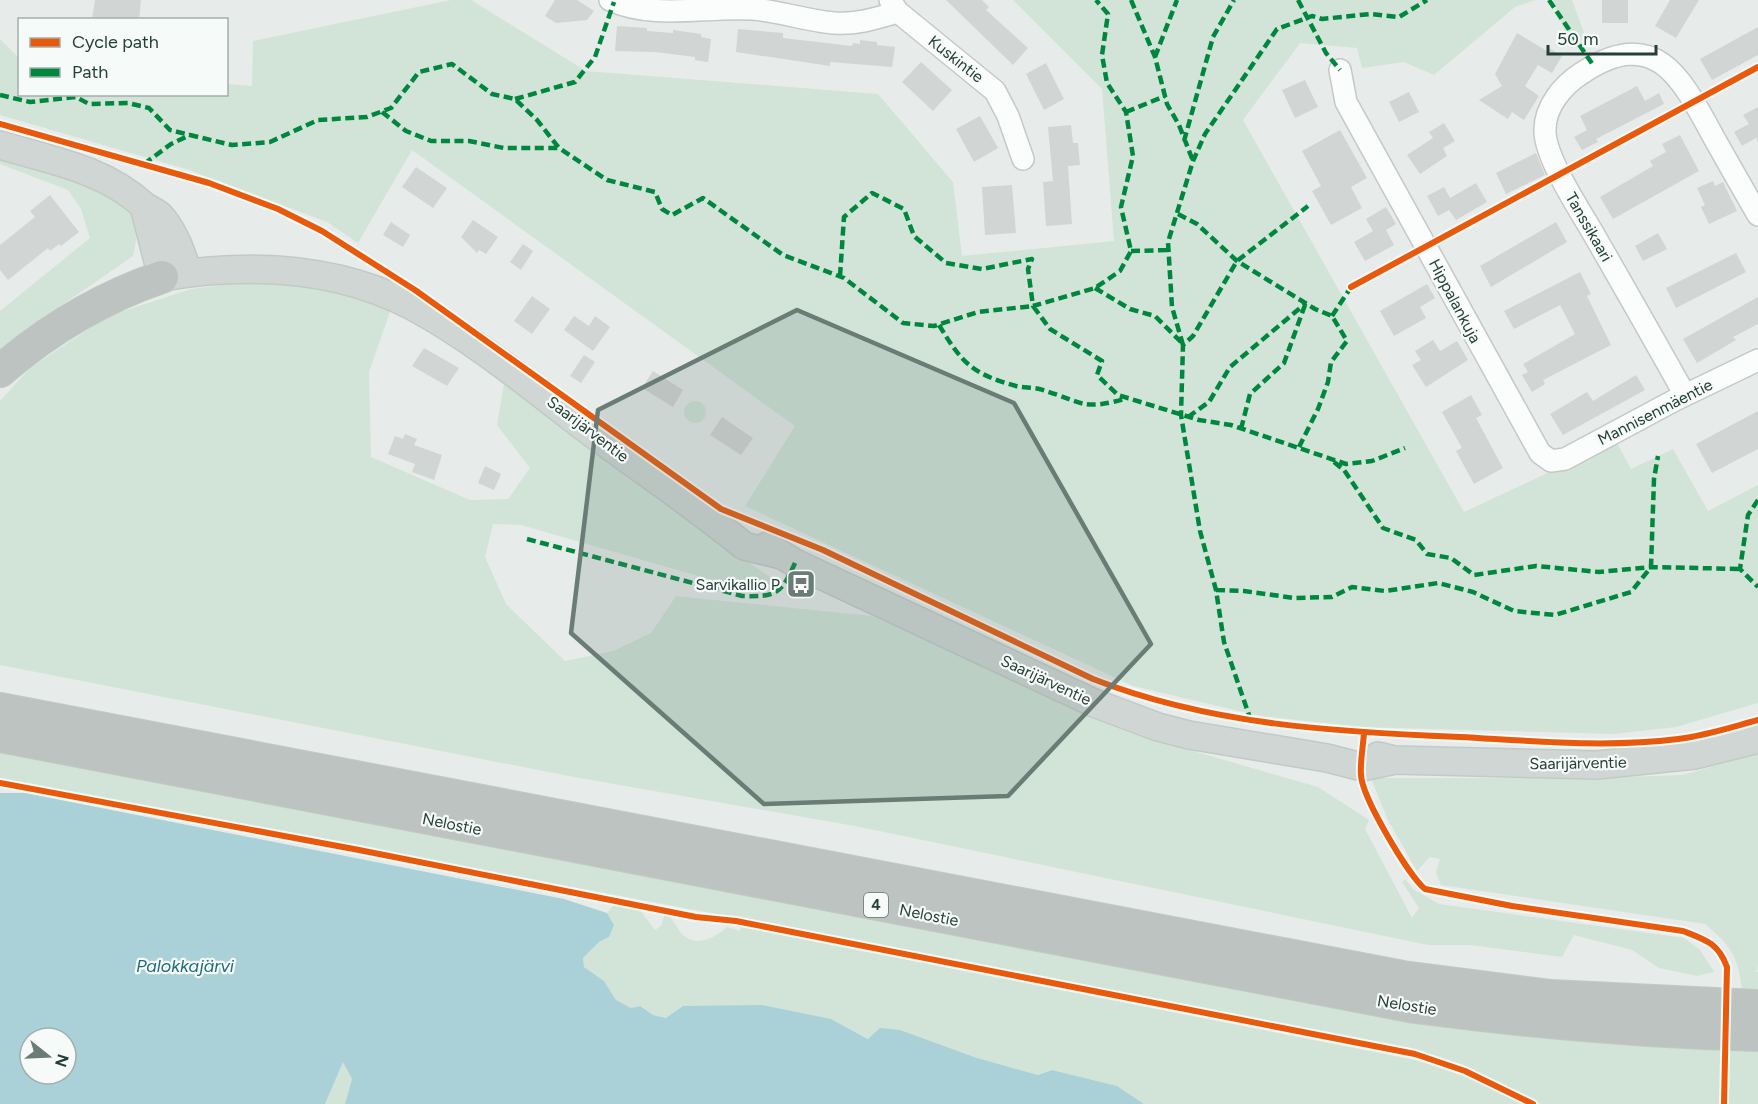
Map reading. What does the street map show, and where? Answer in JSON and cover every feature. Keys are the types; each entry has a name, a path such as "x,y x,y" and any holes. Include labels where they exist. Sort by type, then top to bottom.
{"highway":[{"path":"0,371 57,326 109,296 175,275"},
{"name":"Nelostie","path":"10,711 1404,978 1551,996 1758,1006"},
{"name":"Nelostie","path":"0,736 1415,1007 1506,1019 1650,1032 1758,1035"}],"main road":[{"path":"0,145 102,175 125,188 144,206 175,275"},
{"name":"Saarijärventie","path":"175,275 259,268 314,274 358,285 412,306 466,339 714,522 750,536 781,555 1124,716 1189,735 1327,758 1363,752 1395,760 1597,765 1695,755 1758,740"}],"street":[{"path":"610,0 623,6 658,11 752,9 835,23 870,20 894,6"},
{"name":"Kuskintie","path":"894,6 995,91 1008,116 1023,159"},
{"name":"Tanssikaari","path":"1685,395 1559,174 1545,131 1551,106 1560,91 1600,61 1623,53 1648,56 1669,68 1695,102 1758,215"},
{"name":"Hippalankuja","path":"1340,70 1346,102 1540,453 1551,461"},
{"name":"Mannisenmäentie","path":"1551,461 1565,459 1685,395 1758,360"}],"highlighted area":[{"path":"797,310 1014,403 1151,644 1008,796 764,804 571,633 598,410"}],"green space":[{"path":"451,0 471,0 586,71 878,94 953,182 962,256 1114,241 1102,89 1013,0 1535,0 1515,7 1434,75 1404,62 1362,68 1357,48 1300,43 1243,120 1464,512 1616,441 1631,469 1673,449 1708,511 1758,485 1758,703 1676,727 1613,734 1361,727 1260,716 1133,686 745,506 795,426 412,150 358,243 327,222 186,169 0,115 0,39 18,57 18,96 228,96 228,84 252,86 253,41"},
{"path":"1553,0 1572,0 1586,38 1570,45"},
{"path":"0,153 100,185 124,202 139,225 133,256 0,348 0,311 90,238 81,209 68,190 0,164"},
{"path":"256,281 311,283 391,309 369,372 371,457 470,500 508,499 530,468 497,425 504,384 777,582 762,588 733,586 521,525 493,524 485,557 506,604 565,661 613,651 651,633 676,596 872,616 1131,733 1318,787 1369,820 1365,829 1412,918 1419,908 1402,882 1405,879 1413,889 1439,904 1684,938 1700,950 1714,972 1697,976 1659,968 1632,950 1574,935 1562,957 1470,945 1428,945 855,826 574,777 0,665 0,401 30,368 108,316 191,289"},
{"path":"695,401 703,404 706,412 703,420 695,423 687,420 684,412 687,404"},
{"path":"0,751 1758,1047 1758,1104 1541,1104 1466,1068 1407,1049 737,918 0,779"},
{"path":"1758,753 1758,965 1757,971 1753,972 1758,972 1758,991 1742,990 1732,952 1705,924 1441,885 1436,873 1440,859 1430,857 1417,871 1387,818 1371,778 1594,778 1683,775"},
{"path":"614,905 640,910 655,930 661,926 665,914 671,918 683,935 694,941 706,940 727,927 740,931 741,927 1420,1061 1470,1078 1526,1104 1144,1104 1116,1086 1052,1070 1038,1075 974,1057 869,1039 831,1019 720,1006 683,1006 667,1018 653,1015 640,1006 631,1008 616,1000 604,981 584,967 583,958 599,942 609,937 614,925 607,913"},
{"path":"343,1061 352,1079 345,1104 325,1104"}],"water":[{"name":"Palokkajärvi","path":"0,793 25,793 564,899 607,913 614,925 609,937 599,942 583,958 584,967 604,981 616,1000 631,1008 640,1006 653,1015 666,1018 683,1006 762,1005 831,1019 868,1039 880,1028 900,1030 974,1057 1038,1075 1052,1070 1117,1086 1144,1104 345,1104 352,1079 343,1062 325,1104 0,1104"}],"building":[{"path":"95,0 141,0 139,18 92,18"},
{"path":"555,0 577,0 594,11 587,20 556,23 545,16"},
{"path":"946,0 982,0 989,7 986,10 1028,48 1013,65"},
{"path":"1602,0 1628,0 1628,23 1602,23"},
{"path":"1670,0 1699,0 1676,38 1655,26"},
{"path":"617,26 647,28 647,31 673,33 673,30 701,34 701,37 711,39 708,62 695,60 695,57 655,52 615,51"},
{"path":"1758,27 1758,55 1712,80 1700,59"},
{"path":"738,29 783,33 783,38 852,46 853,43 860,44 860,40 877,42 877,45 895,47 892,67 830,62 830,66 736,52"},
{"path":"1517,33 1547,51 1549,48 1562,56 1552,73 1538,65 1525,86 1539,96 1524,120 1512,112 1508,119 1479,100 1502,86 1495,74"},
{"path":"921,62 952,90 933,111 902,82"},
{"path":"1046,63 1064,99 1044,110 1026,74"},
{"path":"1305,80 1318,107 1295,118 1282,90"},
{"path":"1637,86 1645,101 1659,93 1664,104 1596,139 1598,142 1582,150 1574,137 1587,130 1580,116"},
{"path":"1409,92 1419,112 1399,122 1389,102"},
{"path":"1758,107 1758,142 1756,138 1742,146 1734,132 1749,124 1743,115"},
{"path":"980,116 998,148 974,162 956,129"},
{"path":"1444,123 1455,141 1443,148 1447,156 1420,174 1407,155 1433,138 1429,132"},
{"path":"1071,125 1073,143 1078,143 1080,165 1068,166 1072,224 1046,226 1043,182 1053,181 1048,127"},
{"path":"1340,130 1367,178 1351,187 1362,208 1331,225 1312,191 1321,186 1302,151"},
{"path":"1680,135 1699,171 1613,219 1600,197 1653,166 1650,161 1666,152 1662,144"},
{"path":"1536,153 1545,175 1506,194 1496,173"},
{"path":"416,167 447,188 433,208 402,187"},
{"path":"1713,181 1715,186 1723,182 1737,211 1709,224 1701,207 1705,205 1697,188"},
{"path":"1476,183 1487,202 1456,220 1449,210 1438,216 1427,196 1444,187 1450,198"},
{"path":"1012,185 1016,233 985,235 982,187"},
{"path":"50,195 79,232 61,246 59,244 50,251 48,248 8,280 0,270 0,245 35,217 30,211"},
{"path":"1386,207 1396,224 1386,230 1394,245 1365,261 1354,242 1373,231 1366,219"},
{"path":"473,220 498,237 486,254 479,250 477,253 461,237"},
{"path":"391,222 410,235 403,247 383,235"},
{"path":"1556,222 1567,242 1491,287 1480,266"},
{"path":"1658,233 1667,249 1643,261 1635,246"},
{"path":"523,244 533,251 521,270 510,262"},
{"path":"1736,253 1746,272 1676,308 1666,288"},
{"path":"1580,272 1591,294 1587,296 1611,345 1543,380 1545,384 1532,392 1522,375 1528,372 1523,364 1575,334 1560,305 1514,329 1504,311"},
{"path":"1427,284 1435,298 1420,307 1426,318 1394,336 1380,311"},
{"path":"532,296 550,309 532,334 514,321"},
{"path":"1758,297 1758,324 1733,337 1736,340 1697,363 1683,339"},
{"path":"574,316 589,326 595,316 610,327 593,351 564,330"},
{"path":"1433,340 1440,351 1457,341 1468,360 1426,387 1412,365 1421,360 1415,351"},
{"path":"424,348 459,368 447,386 412,366"},
{"path":"584,355 595,362 581,383 570,376"},
{"path":"653,371 683,390 673,407 642,388"},
{"path":"1636,375 1645,390 1563,435 1550,414 1587,392 1593,401"},
{"path":"1471,395 1482,415 1476,418 1503,468 1474,484 1456,451 1462,448 1442,412"},
{"path":"1758,411 1758,449 1712,473 1696,444"},
{"path":"722,417 753,438 741,455 710,435"},
{"path":"405,434 417,439 414,445 442,455 434,480 412,472 415,464 388,454 395,436 403,439"},
{"path":"485,466 501,474 494,490 478,483"}],"marked path":[{"path":"840,276 844,217 872,193 904,209 914,236 946,263 982,269 1032,259 1028,269 1033,306 1095,288 1120,271 1131,251 1121,207 1133,156 1126,112 1107,83 1102,55 1108,14 1096,0"},
{"path":"1131,0 1155,57 1167,104 1179,125 1193,161"},
{"path":"1155,57 1177,0"},
{"path":"1184,141 1213,37 1234,0"},
{"path":"1298,0 1326,53 1340,70"},
{"path":"1183,345 1172,307 1168,242 1193,161 1205,134 1277,29 1312,16 1322,19 1370,14 1399,17 1427,0"},
{"path":"1549,0 1593,65"},
{"path":"515,99 575,82 595,57 614,2"},
{"path":"144,164 171,144 190,135 232,145 270,142 318,120 367,117 391,108 419,72 452,64 492,94 515,99 537,120 559,148 607,180 655,192 662,209 672,215 703,198 783,255 844,278 903,323 934,326 978,312 1033,306 1050,329 1102,361 1097,375 1118,395 1199,420 1231,425 1346,464 1372,461 1405,448"},
{"path":"0,95 30,102 76,97 89,104 128,103 149,108 170,130 190,135"},
{"path":"1126,112 1165,96"},
{"path":"382,112 406,131 431,141 469,141 504,148 559,148"},
{"path":"1251,721 1224,642 1216,590 1200,531 1181,415 1183,345 1193,336 1237,261 1308,206"},
{"path":"1178,214 1197,224 1237,261 1315,309 1332,316 1347,341 1331,362 1328,382 1318,409 1299,447"},
{"path":"1131,251 1168,250"},
{"path":"1332,316 1351,287"},
{"path":"1095,288 1130,309 1155,316 1181,342"},
{"path":"1188,417 1209,402 1230,367 1306,303"},
{"path":"1241,429 1250,394 1284,363 1305,305"},
{"path":"939,325 962,358 989,377 1016,386 1040,389 1084,404 1102,404 1128,398"},
{"path":"1216,590 1244,591 1294,598 1332,597 1352,587 1385,591 1438,583 1473,592 1514,611 1555,615 1631,592 1651,567 1654,479 1658,456"},
{"path":"1334,462 1344,470 1383,528 1416,540 1427,554 1451,558 1474,575 1536,566 1599,572 1651,567 1740,569"},
{"path":"1758,500 1748,515 1740,569 1758,587"},
{"path":"527,539 742,596 763,596 776,592 786,581 795,563"}],"cycle path":[{"path":"1351,287 1758,67"},
{"path":"0,124 209,183 278,209 322,231 415,290 721,509 823,550 1093,679 1137,694 1182,707 1228,716 1320,729 1542,742 1651,742 1708,734 1758,720"},
{"path":"1364,733 1361,770 1363,786 1387,835 1417,881 1425,889 1512,906 1683,931 1715,947 1727,967 1724,1104"},
{"path":"0,783 359,850 696,917 736,921 1415,1054 1465,1071 1533,1104"}],"place":[{"name":"Sarvikallio P","path":"801,584"}]}
